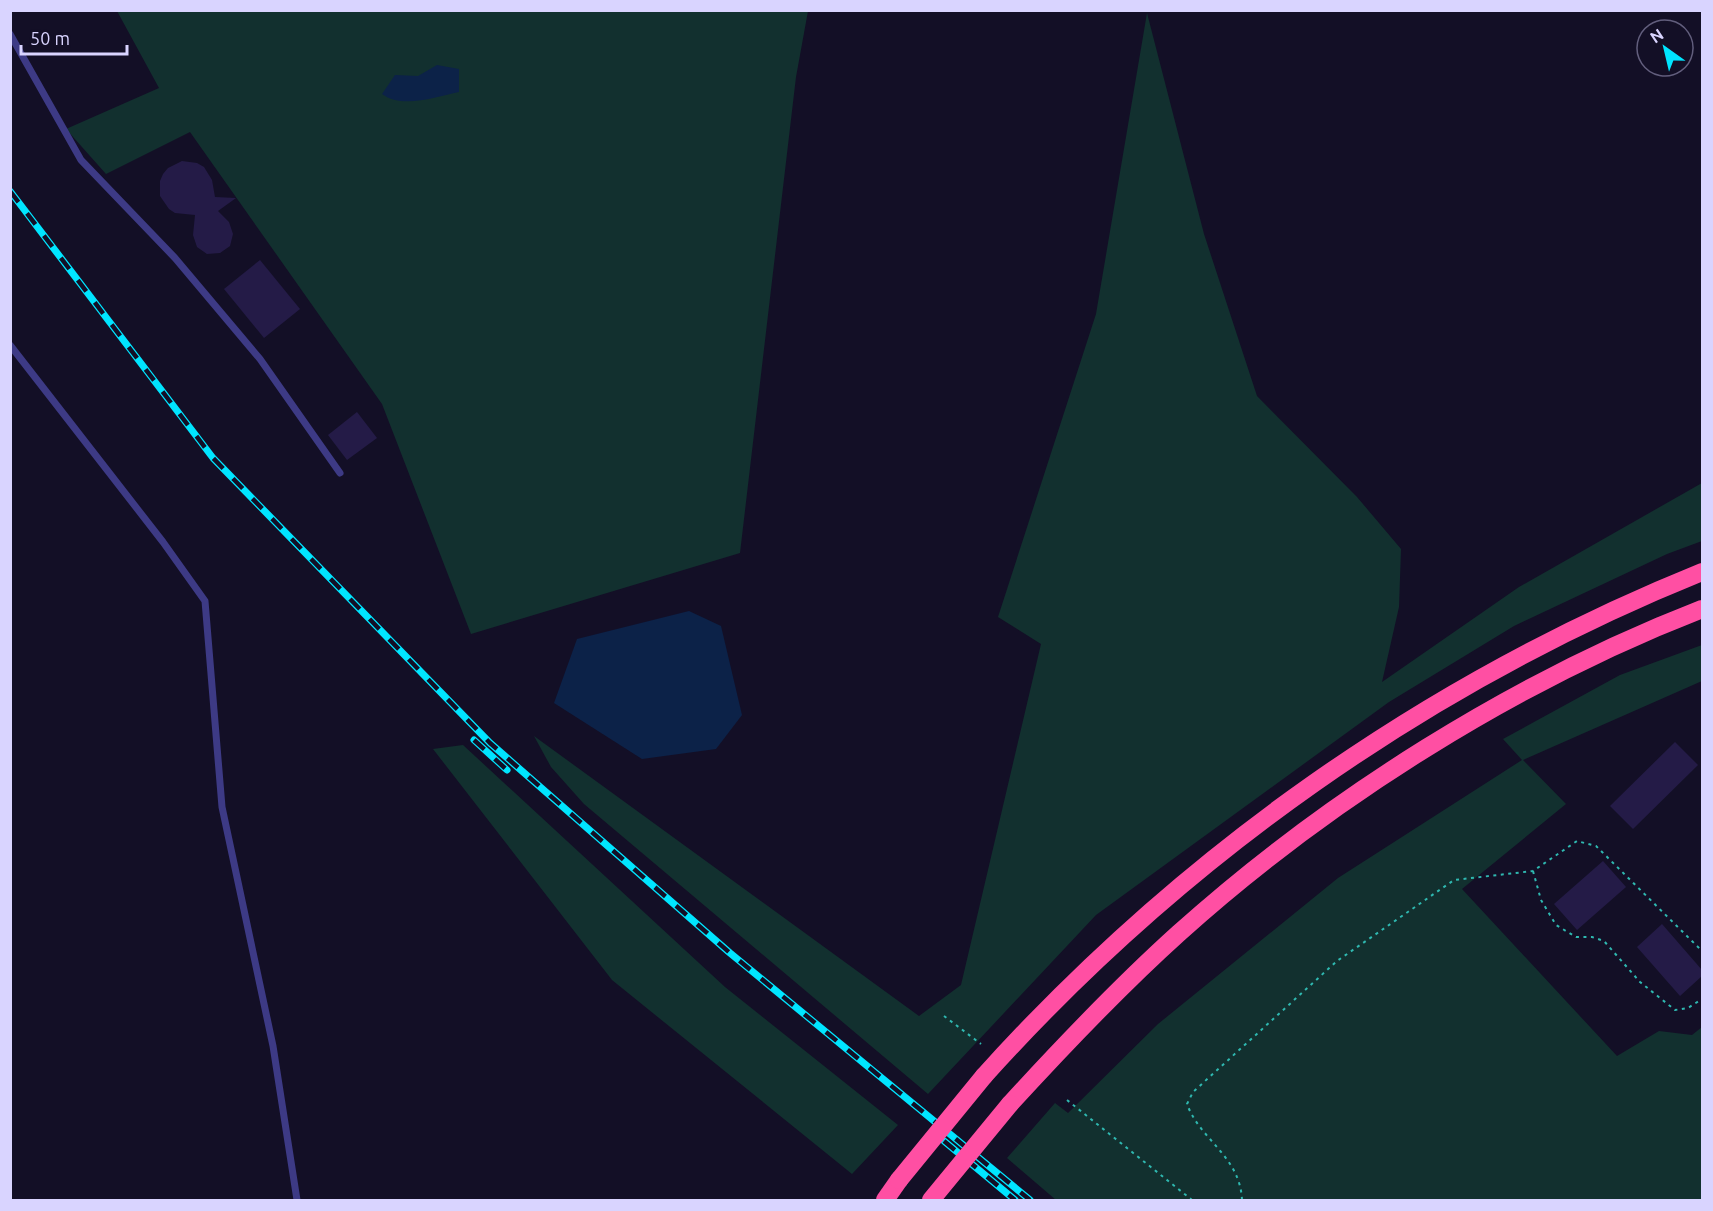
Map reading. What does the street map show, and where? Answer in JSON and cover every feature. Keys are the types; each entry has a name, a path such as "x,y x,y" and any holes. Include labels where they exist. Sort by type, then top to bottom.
{"highway":[{"path":"885,1200 984,1076 1063,993 1132,927 1221,852 1314,782 1410,719 1492,671 1595,618 1702,572"},
{"path":"931,1200 1010,1104 1070,1038 1164,947 1238,883 1298,837 1424,751 1490,711 1597,656 1702,609"}],"lane":[{"path":"10,34 81,160 175,258 260,359 340,473"},
{"path":"10,345 163,542 205,601 222,807 273,1046 297,1200"}],"path":[{"path":"1242,1200 1241,1185 1230,1163 1192,1118 1186,1104 1193,1092 1336,961 1454,880 1533,871 1577,841 1596,846 1702,951"},
{"path":"1533,871 1541,900 1556,925 1576,937 1592,937 1604,941 1640,982 1675,1010 1688,1008 1702,999"},
{"path":"944,1017 981,1044"},
{"path":"1067,1100 1192,1200"}],"green space":[{"path":"117,11 808,11 796,77 740,553 471,634 382,404 190,132 106,174 66,129 159,88"},
{"path":"1147,13 1204,234 1257,396 1357,497 1401,549 1399,607 1382,682 1519,587 1702,483 1702,541 1667,554 1514,626 1389,702 1096,915 928,1094 584,804 551,767 534,736 919,1016 961,985 1041,644 998,617 1096,314"},
{"path":"1702,645 1702,681 1523,760 1566,804 1462,889 1617,1056 1659,1031 1692,1035 1702,1027 1702,1200 1056,1200 1007,1158 1055,1103 1068,1113 1158,1024 1338,878 1522,760 1503,739 1620,675"},
{"path":"463,745 725,987 898,1125 852,1174 612,980 433,749"}],"water":[{"path":"437,65 459,69 459,92 409,101 399,101 382,94 395,75 418,76"},
{"path":"689,611 721,626 742,715 716,749 642,759 554,703 577,639"}],"building":[{"path":"182,161 197,163 204,167 212,180 215,197 236,198 218,211 229,222 233,234 230,246 220,253 207,254 197,247 193,235 195,215 175,213 169,209 160,196 160,181 163,174 168,168"},
{"path":"260,260 300,309 264,338 224,289"},
{"path":"357,412 377,438 347,460 328,435"},
{"path":"1675,742 1698,765 1633,829 1610,806"},
{"path":"1603,861 1626,887 1577,930 1554,904"},
{"path":"1662,924 1702,970 1702,976 1680,996 1637,947"}],"railway":[{"path":"10,191 213,458 490,743 730,953 1030,1200"},
{"path":"474,740 507,770"},
{"path":"944,1141 1015,1200"}]}
